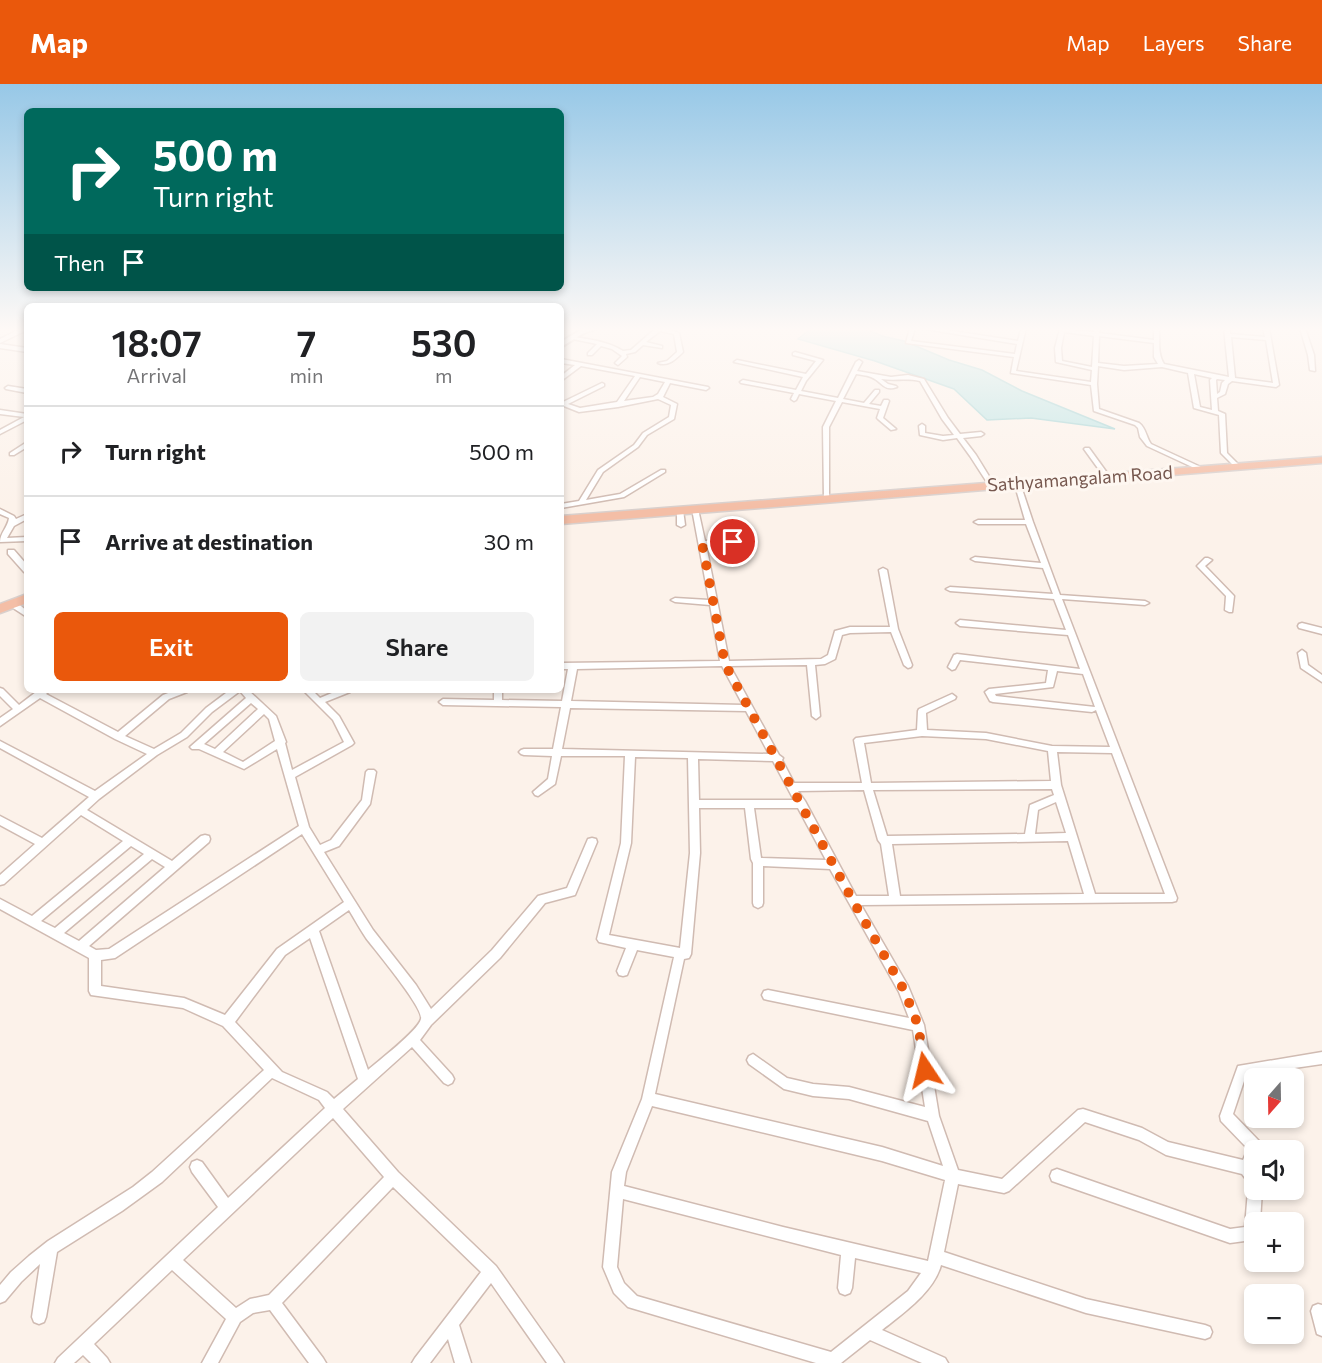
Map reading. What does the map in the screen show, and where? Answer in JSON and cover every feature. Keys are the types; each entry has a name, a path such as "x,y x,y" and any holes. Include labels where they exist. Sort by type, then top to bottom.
{"highway":[{"name":"Sathyamangalam Road","path":"839,499 890,498 1019,489 1203,470 1322,463"},
{"name":"Sathyamangalam Road","path":"564,520 1107,477 1322,463"},
{"path":"6,607 24,599"}],"street":[{"path":"8,388 24,391"},
{"path":"564,403 592,388"},
{"path":"618,405 630,388"},
{"path":"564,405 579,410 618,405 655,398 665,388"},
{"path":"774,388 865,405 884,404 880,418 893,429"},
{"path":"794,399 799,388"},
{"path":"810,388 814,394"},
{"path":"826,500 826,427 846,388"},
{"path":"927,388 945,419 993,486"},
{"path":"1094,388 1096,410 1137,424 1141,427 1143,436 1149,445 1203,470"},
{"path":"1194,388 1197,408 1222,414 1224,453 1238,467"},
{"path":"1214,388 1215,411"},
{"path":"1215,397 1223,393 1224,388"},
{"path":"865,405 877,391"},
{"path":"581,503 600,471 636,446 645,434 672,418 674,404 660,398 660,395"},
{"path":"15,414 24,409"},
{"path":"0,412 24,416"},
{"path":"0,432 24,419"},
{"path":"922,426 922,434 927,436 943,438 981,434"},
{"path":"12,454 24,446"},
{"path":"1087,449 1107,477"},
{"path":"564,506 622,496 663,471"},
{"path":"853,901 1172,898 1045,566 1019,489"},
{"path":"680,953 648,1099 619,1172 610,1267 619,1288 633,1302 830,1361 913,1296 934,1262 953,1176 933,1116 918,1025 904,990 853,901 778,758 725,664 695,509"},
{"path":"680,510 681,525"},
{"path":"0,511 12,517 12,524"},
{"path":"1,540 12,524 24,518"},
{"path":"978,522 1029,522"},
{"path":"702,543 733,542 728,523"},
{"path":"1,540 24,539"},
{"path":"11,552 24,567"},
{"path":"975,559 1045,566"},
{"path":"1208,560 1201,566 1230,596 1229,610"},
{"path":"883,570 894,629 908,665"},
{"path":"950,589 1145,603"},
{"path":"675,600 714,603"},
{"path":"6,607 24,614"},
{"path":"960,623 1071,633"},
{"path":"1302,626 1322,631"},
{"path":"564,666 822,662 832,657 838,633 850,630 894,629"},
{"path":"1302,653 1304,666 1322,679"},
{"path":"952,667 957,657 1086,672"},
{"path":"811,662 816,716"},
{"path":"538,792 552,781 573,666"},
{"path":"1053,668 1050,685 989,692 993,699 1092,709"},
{"path":"0,691 18,709"},
{"path":"0,723 42,693"},
{"path":"45,693 118,737 154,753"},
{"path":"118,737 166,698 177,693"},
{"path":"0,881 96,796 154,753 184,735 209,710 232,693"},
{"path":"291,775 349,743 336,718 311,693"},
{"path":"320,701 340,693"},
{"path":"498,693 498,703"},
{"path":"281,742 244,766 196,747 247,694 273,718 281,742 291,775 304,828 383,953 412,989 427,1013 427,1021"},
{"path":"922,733 922,711 952,698"},
{"path":"443,702 748,708"},
{"path":"216,753 264,709"},
{"path":"1072,837 883,840 867,785 859,740 922,733 986,736 1052,749 1116,750"},
{"path":"0,744 96,796"},
{"path":"1052,749 1056,785 1091,899"},
{"path":"524,752 778,758"},
{"path":"630,753 626,843 603,939 685,954 693,876 693,756"},
{"path":"318,850 335,843 367,801 371,772"},
{"path":"793,787 1056,785"},
{"path":"1030,838 1033,808 1060,797"},
{"path":"694,804 802,804"},
{"path":"749,804 758,862 758,903"},
{"path":"80,810 171,866"},
{"path":"0,820 42,843"},
{"path":"0,904 95,955 111,954 304,828"},
{"path":"80,947 205,839"},
{"path":"886,840 895,901"},
{"path":"32,921 130,841"},
{"path":"63,1363 334,1108 412,1039 427,1021 496,954 542,900 571,892 592,842"},
{"path":"55,934 151,854"},
{"path":"758,862 834,865"},
{"path":"227,1022 281,952 351,903"},
{"path":"313,929 365,1081"},
{"path":"624,971 633,945"},
{"path":"95,955 95,991 184,1003 227,1022 278,1076 323,1096 393,1178 491,1272 556,1363"},
{"path":"768,995 918,1025"},
{"path":"412,1039 448,1079"},
{"path":"1248,1140 1226,1116 1242,1070 1322,1058"},
{"path":"753,1060 784,1083 813,1090 849,1093 933,1116"},
{"path":"0,1296 12,1279 50,1249 156,1178 272,1070"},
{"path":"648,1099 882,1154 953,1176 1004,1186 1083,1115 1142,1134 1166,1148 1244,1171"},
{"path":"196,1167 227,1208"},
{"path":"1057,1176 1230,1236 1252,1233 1254,1200"},
{"path":"210,1363 235,1317 250,1305 273,1302 393,1178"},
{"path":"617,1191 849,1249 934,1262 1086,1306 1205,1332"},
{"path":"39,1317 50,1249"},
{"path":"845,1288 849,1249"},
{"path":"172,1260 235,1317"},
{"path":"420,1363 491,1272"},
{"path":"273,1302 318,1363"},
{"path":"1318,1311 1322,1329"},
{"path":"451,1323 463,1363"},
{"path":"869,1332 940,1363"},
{"path":"83,1344 102,1363"}],"water":[{"path":"950,388 1016,388 1115,429 1031,418 987,420"}],"route":[{"path":"733,542 702,543 725,664 778,758 853,901 904,990 918,1025 925,1070"}]}
